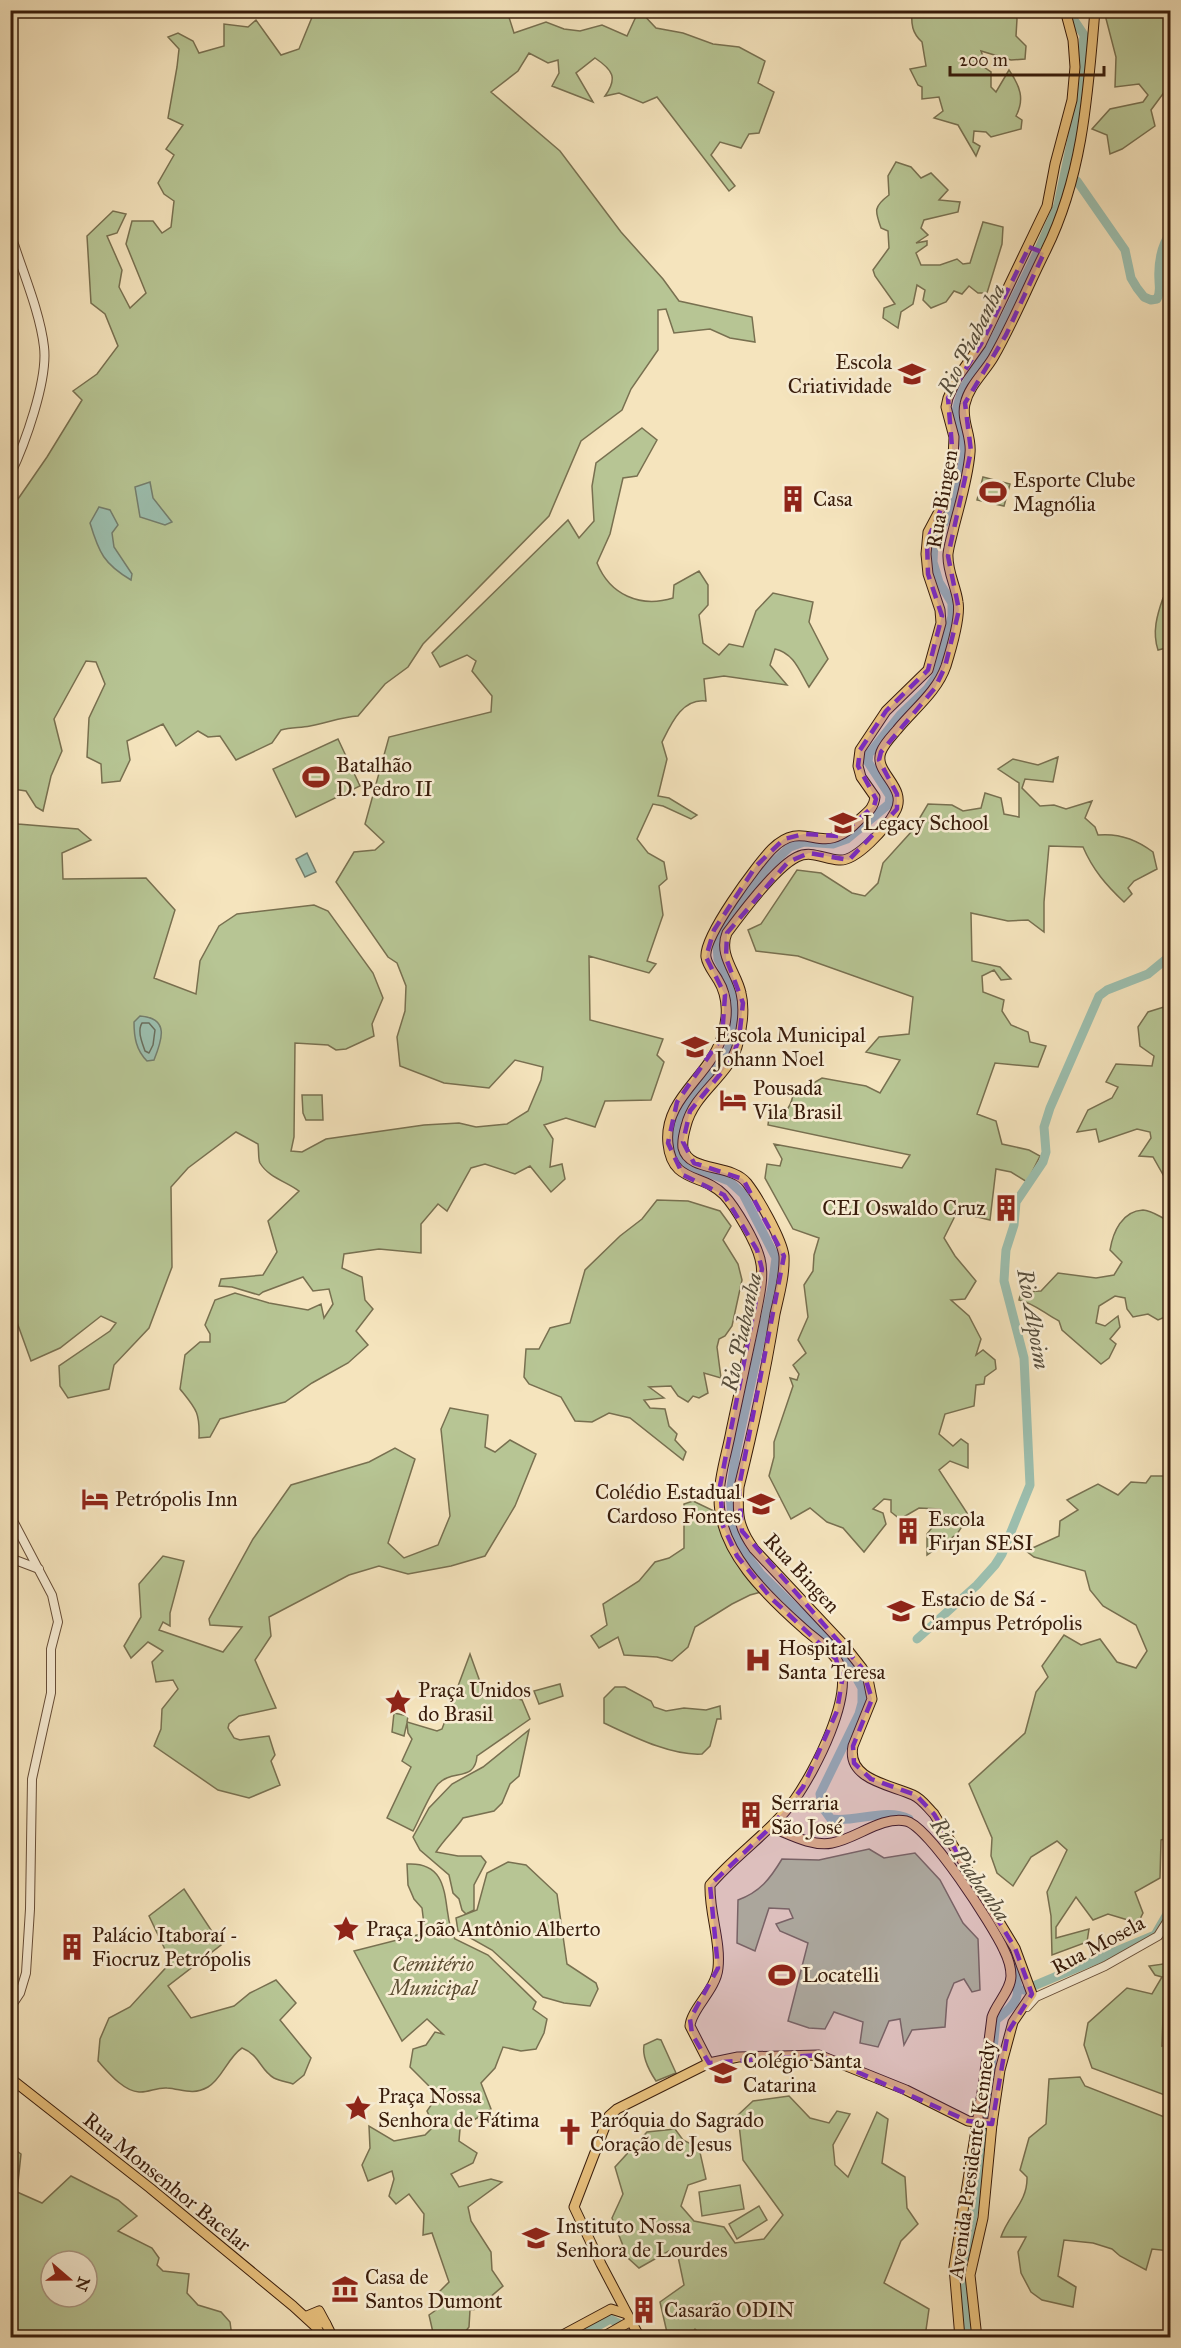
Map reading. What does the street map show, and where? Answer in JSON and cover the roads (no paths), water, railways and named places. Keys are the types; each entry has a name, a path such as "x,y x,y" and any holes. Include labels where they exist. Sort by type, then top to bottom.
{"main road":[{"name":"Rua Bingen","path":"771,1827 792,1802 814,1766 841,1698 842,1673 836,1659 771,1598 737,1556 723,1526 719,1508 720,1486 748,1354 762,1269 757,1250 724,1195 701,1180 683,1175 671,1156 668,1143 670,1120 677,1102 713,1056 722,1037 726,1007 725,996 706,957 707,944 721,918 756,866 784,839 804,834 826,838 839,836 873,806 875,797 861,777 858,766 860,750 886,711 928,670 942,616 928,574 928,532 944,502 953,459 954,437 946,407 957,378 981,344 1047,206 1055,164 1072,100 1075,67 1070,25 1065,10"},
{"name":"Rua Bingen","path":"808,853 837,860 849,860 881,830 897,809 897,794 880,761 881,752 939,680 945,667 959,610 948,556 970,451 964,414 965,403 969,392 1006,334 1071,188 1086,109 1095,10"},
{"path":"1029,247 1044,253"},
{"path":"701,1180 703,1165 694,1163 685,1153 683,1142 685,1131 690,1111 734,1056 742,1014 741,992 726,958 724,940 736,921 788,862 808,853 812,836"},
{"name":"Rua Bingen","path":"703,1165 728,1170 743,1179 780,1242 784,1256 773,1331 739,1487 738,1512 741,1531 754,1549 862,1668 872,1688 869,1712 853,1746 854,1763 871,1779 916,1796 930,1809 1006,1931"},
{"name":"Avenida Presidente Kennedy","path":"771,1827 798,1838 825,1844 837,1842 888,1822 909,1821 922,1832 948,1862 1004,1949 1010,1967 1011,1982 995,2007 992,2017 954,2267 960,2337"},
{"path":"709,2063 690,2026 690,2019 710,1990 718,1968 710,1885 721,1871 771,1827"},
{"path":"996,1937 1006,1931 1021,1961 1034,1996"},
{"name":"Avenida Presidente Kennedy","path":"977,2337 970,2275 983,2218 992,2124 1008,2032 1034,1996"},
{"path":"640,2337 628,2320 574,2207 609,2116 616,2109 709,2063 738,2057 819,2055 906,2090 968,2121 992,2124"},
{"name":"Rua Monsenhor Bacelar","path":"10,2078 150,2188 304,2315"},
{"path":"606,2311 614,2296 614,2289"},
{"path":"557,2337 606,2311 616,2309 628,2320"},
{"path":"304,2315 319,2310 333,2337"},
{"path":"304,2315 326,2324"},
{"path":"304,2315 317,2328 322,2337"},
{"path":"601,2337 613,2334 628,2320"}],"street":[{"path":"10,232 42,334 44,359 39,393 10,475"},
{"path":"10,1515 52,1595 58,1622 51,1648 51,1693 32,1779 30,1909 26,1973 20,1993 10,2008"},
{"path":"10,1558 39,1569"},
{"name":"Rua Mosela","path":"1034,1996 1105,1965 1148,1942 1158,1936 1170,1917"}],"water":[{"path":"150,482 153,498 172,522 165,525 140,517 135,487"},
{"path":"99,507 110,510 118,525 112,533 114,547 132,574 131,580 114,569 96,542 90,523"},
{"path":"307,853 316,872 305,877 296,859"},
{"path":"140,1016 156,1021 160,1026 161,1038 154,1060 147,1061 136,1043 134,1022"}],"waterway":[{"name":"Rio Piabanha","path":"909,1819 891,1814 841,1820 831,1819 823,1808 820,1794 859,1714 862,1688 848,1663 761,1574 741,1548 733,1529 730,1494 736,1452 772,1287 776,1258 743,1194 729,1181 688,1165 678,1153 676,1132 681,1113 728,1052 735,1018 734,991 718,959 717,945 721,932 766,869 790,847 804,842 833,844 847,839 889,804 890,796 868,762 869,754 900,715 927,689 937,675 952,616 952,603 939,582 933,562 934,540 946,520 959,484 965,451 956,411 962,390 994,340 1058,205 1078,110 1084,35 1072,17 1059,10"},
{"name":"Rio Piabanha","path":"1068,178 1077,181 1125,250 1131,278 1144,297 1151,300 1157,299 1159,294 1161,255 1170,234"},
{"name":"Rio Alpoim","path":"917,1639 977,1585 995,1565 1002,1554 1030,1485 1024,1358 1004,1281 1006,1250 1014,1225 1016,1202 1043,1162 1046,1152 1044,1127 1050,1108 1099,996 1107,990 1148,974 1170,956"},
{"path":"1024,1990 1155,1935 1170,1909"},
{"name":"Rio Piabanha","path":"969,2338 962,2280 980,2176 996,2020 1014,2003 1018,1992 1013,1966"},
{"path":"577,2338 610,2319 618,2323 626,2338"}],"place":[{"name":"Escola Criatividade","path":"912,374"},
{"name":"Esporte Clube Magnólia","path":"993,492"},
{"name":"Casa","path":"793,499"},
{"name":"Batalhão D. Pedro II","path":"316,777"},
{"name":"Legacy School","path":"843,823"},
{"name":"Escola Municipal Johann Noel","path":"695,1047"},
{"name":"Pousada Vila Brasil","path":"733,1100"},
{"name":"CEI Oswaldo Cruz","path":"1006,1208"},
{"name":"Petrópolis Inn","path":"95,1499"},
{"name":"Colédio Estadual Cardoso Fontes","path":"761,1504"},
{"name":"Escola Firjan SESI","path":"908,1531"},
{"name":"Estacio de Sá - Campus Petrópolis","path":"901,1611"},
{"name":"Hospital Santa Teresa","path":"758,1660"},
{"name":"Praça Unidos do Brasil","path":"398,1702"},
{"name":"Serraria São José","path":"751,1815"},
{"name":"Praça João Antônio Alberto","path":"346,1929"},
{"name":"Palácio Itaboraí - Fiocruz Petrópolis","path":"72,1947"},
{"name":"Locatelli","path":"782,1975"},
{"name":"Colégio Santa Catarina","path":"723,2073"},
{"name":"Praça Nossa Senhora de Fátima","path":"358,2108"},
{"name":"Paróquia do Sagrado Coração de Jesus","path":"570,2132"},
{"name":"Instituto Nossa Senhora de Lourdes","path":"536,2238"},
{"name":"Casa de Santos Dumont","path":"345,2289"},
{"name":"Casarão ODIN","path":"644,2310"}],"park label":[{"name":"Cemitério Municipal","path":"433,1976"}]}
